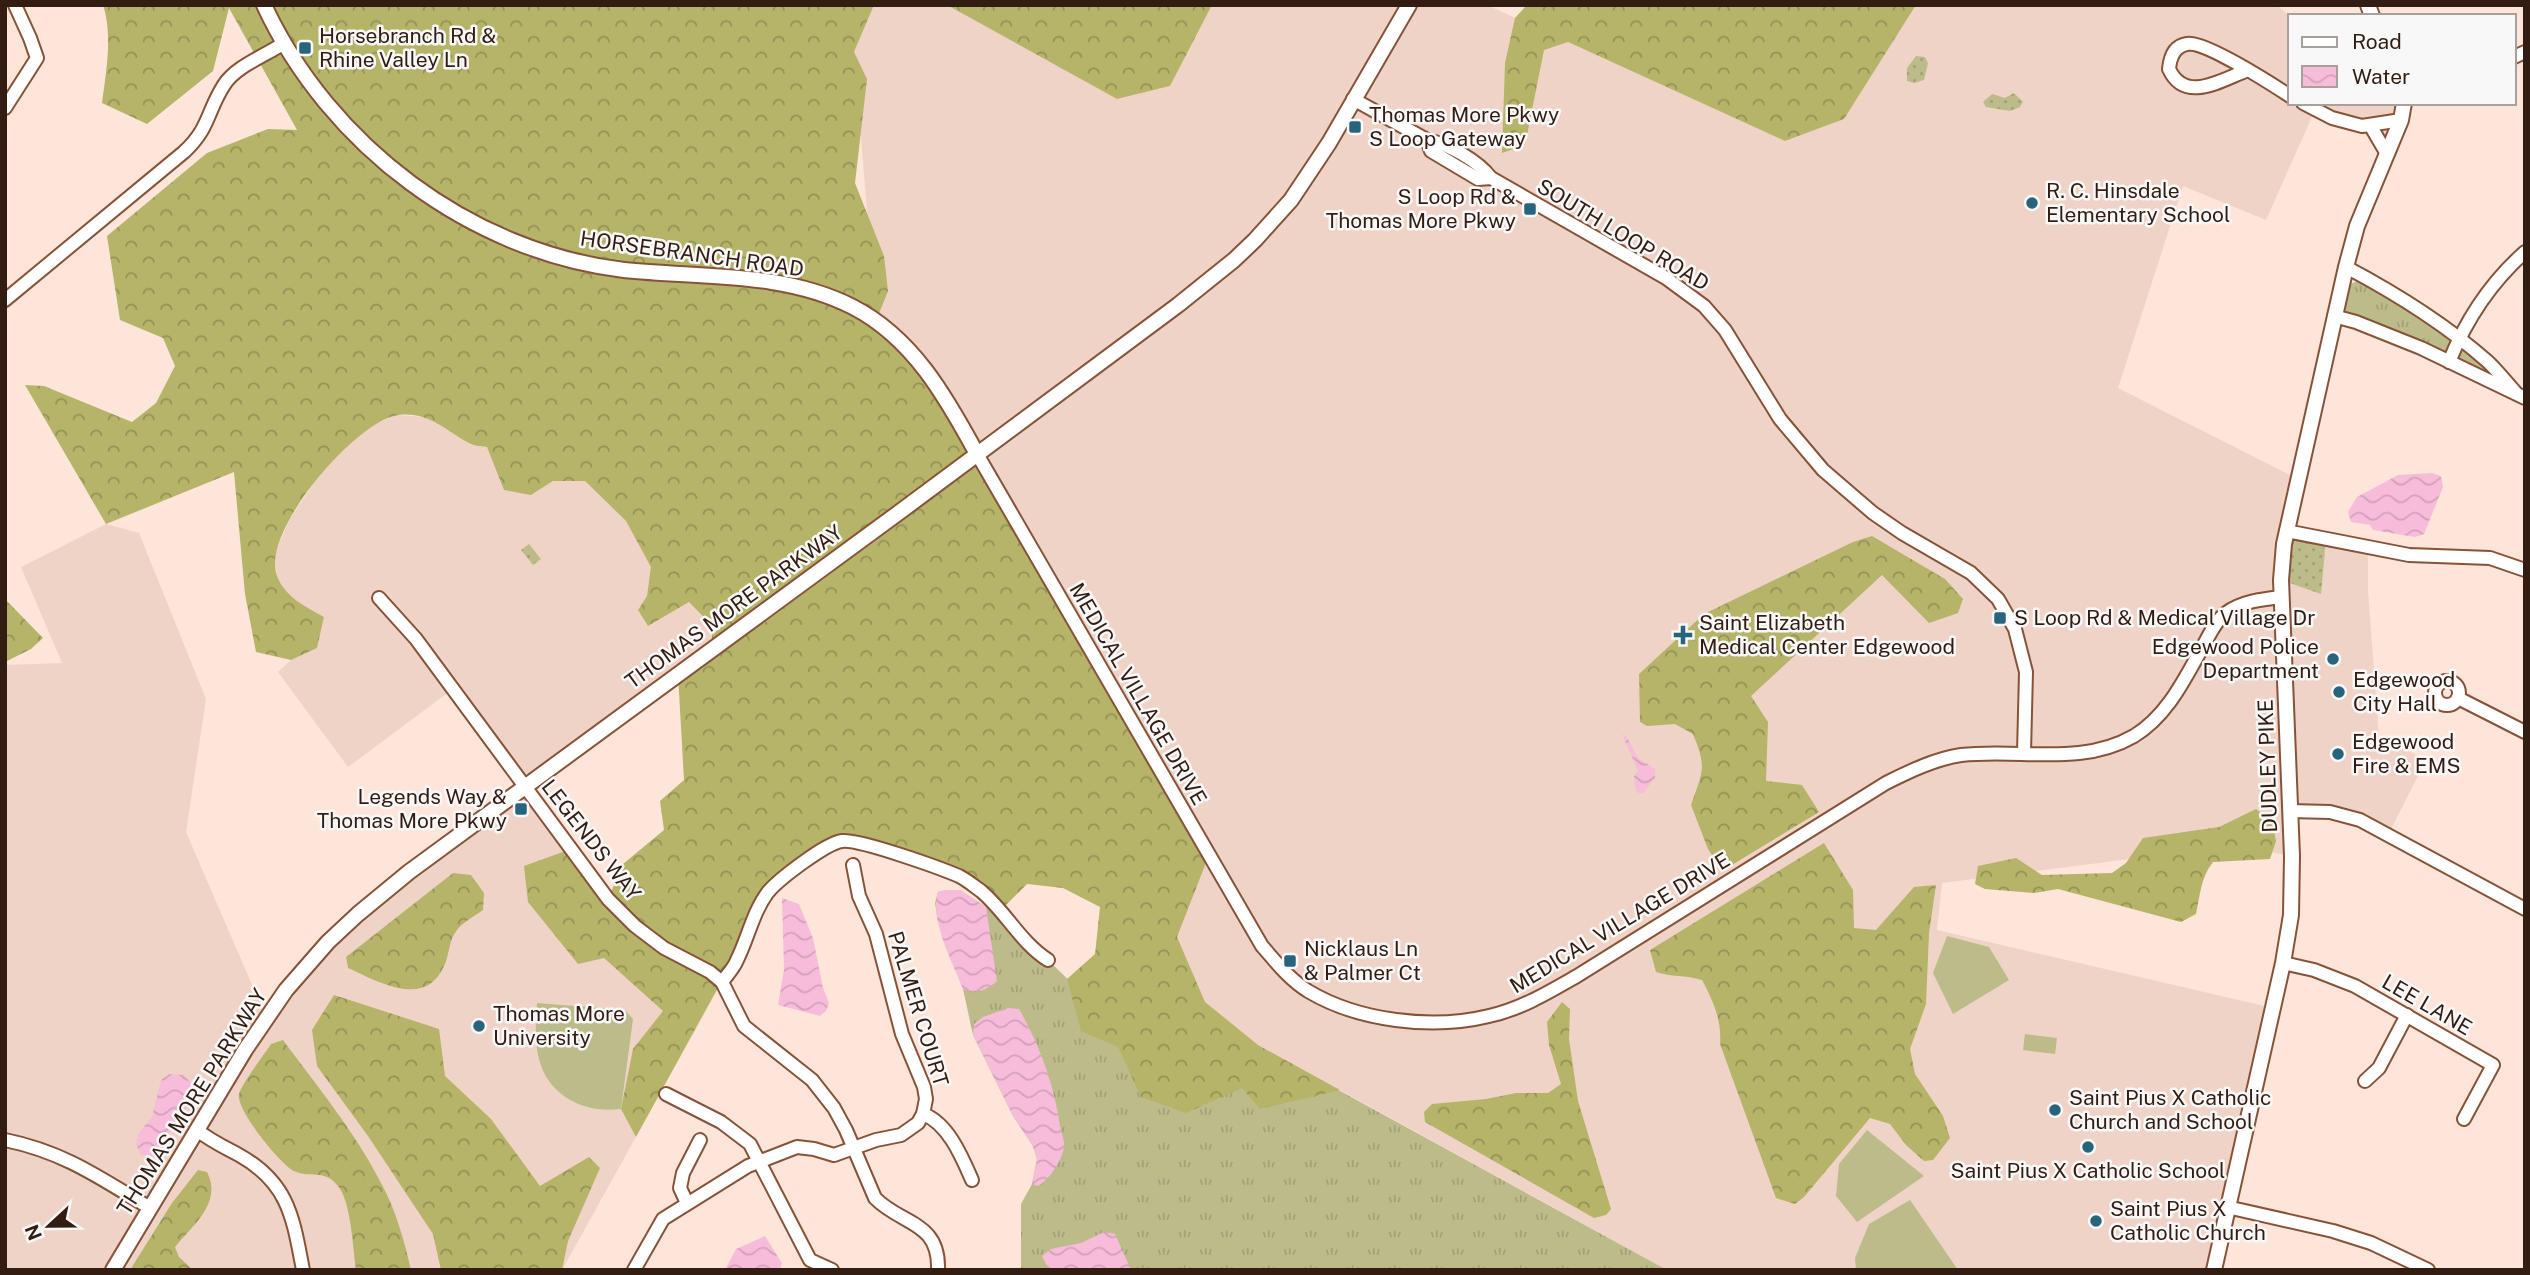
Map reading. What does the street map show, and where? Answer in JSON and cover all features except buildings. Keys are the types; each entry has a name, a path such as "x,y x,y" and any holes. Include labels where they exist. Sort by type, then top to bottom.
{"street":[{"path":"7,103 37,58 15,5"},
{"name":"HORSEBRANCH ROAD","path":"264,5 284,44 320,96 365,144 430,197 510,240 566,258 623,270 780,283 829,296 853,307 876,321 916,357 936,383 977,454"},
{"name":"THOMAS MORE PARKWAY","path":"113,1270 266,1018 286,990 328,942 409,872 1178,306 1255,240 1291,200 1329,143 1409,5"},
{"path":"5,300 184,152 206,126 219,93 228,79 284,44"},
{"path":"2248,70 2190,88 2174,80 2169,69 2170,58 2176,50 2185,44 2196,44 2248,70 2288,95"},
{"name":"SOUTH LOOP ROAD","path":"1353,99 1427,140 1438,142 1484,169 1491,178 1666,278 1704,306 1725,330 1780,419 1823,470 1872,513 1971,573 1998,599 2015,629 2026,672 2024,753"},
{"path":"2307,105 2332,118 2362,126 2371,125 2405,108"},
{"name":"DUDLEY PIKE","path":"2214,1270 2283,963 2291,915 2290,811 2281,580 2286,531 2357,226 2405,108"},
{"path":"2371,125 2388,153"},
{"path":"2449,362 2458,339 2485,295 2525,252"},
{"path":"2346,267 2458,339 2488,362 2520,396"},
{"path":"2334,316 2356,322 2449,362 2520,396"},
{"name":"MEDICAL VILLAGE DRIVE","path":"977,454 1262,946 1287,975 1307,990 1356,1011 1425,1022 1469,1020 1510,1010 1555,989 1895,779 1930,763 1959,755 2088,753 2119,743 2154,721 2175,695 2212,629 2225,614 2241,605 2282,597"},
{"path":"2286,531 2409,555 2490,558 2525,570"},
{"name":"LEGENDS WAY","path":"379,598 416,639 608,899 635,926 664,948 710,972 722,982"},
{"path":"2458,698 2525,732"},
{"path":"2290,811 2330,812 2360,820 2525,909"},
{"path":"938,1270 939,1258 932,1240 919,1226 881,1205 875,1198 834,1108 812,1080 744,1026 722,982 737,962 757,910 772,889 815,855 839,841 895,854 968,881 984,893 1021,937 1048,960"},
{"name":"PALMER COURT","path":"634,1270 659,1224 687,1203 758,1162 797,1147 834,1155 901,1135 918,1123 923,1114 926,1099 924,1087 902,1034 876,934 859,896 853,865"},
{"name":"LEE LANE","path":"2283,963 2339,979 2493,1065 2464,1119"},
{"path":"2365,1082 2379,1068 2407,1015"},
{"path":"666,1094 721,1122 741,1136 756,1152 758,1162 810,1260 832,1270"},
{"path":"923,1114 937,1122 946,1132 972,1180"},
{"path":"197,1130 213,1143 262,1170 275,1185 289,1206 303,1270"},
{"path":"5,1140 27,1144 70,1160 150,1208"},
{"path":"687,1203 680,1188 683,1174 700,1140"},
{"path":"2227,1207 2346,1235 2371,1243 2428,1270"}],"shaded area":[{"name":"Saint Elizabeth Medical Center Edgewood","path":"874,5 947,5 1117,99 1170,86 1212,5 1487,5 1785,141 1844,119 1916,5 2277,5 2288,15 2288,105 2403,105 2387,154 2370,125 2315,110 2266,220 2183,186 2118,388 2298,479 2284,544 2326,539 2368,547 2368,591 2379,736 2426,760 2388,835 2360,820 2291,811 2292,856 2232,846 1942,883 1937,930 2273,1008 2214,1270 1667,1270 1191,1008 876,321 854,52"},
{"path":"396,415 427,417 469,444 487,447 531,495 553,481 585,481 626,521 652,567 647,596 638,610 648,626 689,602 712,627 712,648 525,787 453,689 348,767 278,672 291,660 317,648 324,617 298,603 283,588 276,575 274,557 290,519 322,471 350,442 374,424"},
{"path":"106,524 139,533 206,699 186,832 266,1017 318,953 525,787 608,899 722,982 562,1270 5,1270 5,665 62,663 21,567"}],"green space":[{"path":"103,5 874,5 854,52 867,79 855,183 884,256 888,291 876,321 916,357 1209,855 1177,937 1205,1002 1258,1045 1340,1090 1260,1109 1242,1088 1186,1113 1141,1097 1118,1047 1081,1031 1067,979 1095,954 1100,907 1063,888 1027,884 999,912 968,881 845,841 772,889 636,1137 621,1109 633,1049 663,1011 604,958 578,964 528,902 524,866 571,849 608,899 623,864 664,830 660,801 684,780 678,674 712,648 712,626 689,602 648,626 638,610 647,596 651,567 626,521 585,481 553,481 531,495 504,490 487,447 469,443 433,421 415,415 394,416 376,424 356,439 313,484 295,509 282,534 275,557 277,576 285,590 297,601 324,617 317,648 291,660 256,652 245,594 234,472 106,524 25,385 44,386 132,422 156,403 175,366 163,338 120,320 107,236 207,153 268,129 297,130 229,8 213,71 147,124 102,103 108,41"},
{"path":"947,5 1212,5 1170,86 1117,99"},
{"path":"1527,5 1916,5 1844,119 1785,141 1568,42 1544,50 1525,145 1502,153 1505,63 1515,18"},
{"path":"1916,56 1925,57 1928,63 1924,80 1914,83 1907,81 1907,68"},
{"path":"2014,93 2023,102 2020,107 2010,111 1986,107 1983,102 1992,94 2005,98"},
{"path":"2357,281 2445,335 2451,342 2446,353 2349,315 2343,308 2347,286"},
{"path":"2464,350 2494,377 2458,361"},
{"path":"2286,531 2326,539 2321,594 2281,580"},
{"path":"1872,536 1945,579 1963,599 1958,613 1929,623 1882,575 1751,696 1768,722 1766,781 1802,785 1819,812 1722,871 1708,849 1691,805 1702,770 1693,734 1675,724 1647,726 1640,722 1639,674 1704,614 1853,542"},
{"path":"529,544 541,559 533,565 521,550"},
{"path":"5,599 43,638 31,649 5,662"},
{"path":"2256,809 2272,821 2276,841 2270,859 2213,862 2203,880 2196,914 2181,922 2058,889 2034,893 1985,889 1975,884 1978,866 2016,858 2042,875 2112,873 2126,863 2143,838 2219,827"},
{"path":"1824,843 1853,890 1854,928 1876,930 1914,887 1936,885 1929,933 1926,1004 1910,1049 1915,1074 1943,1116 1950,1138 1933,1160 1924,1161 1906,1145 1890,1124 1870,1118 1804,1197 1795,1204 1776,1198 1720,1044 1716,1011 1702,980 1656,972 1650,950"},
{"path":"453,873 471,875 484,893 483,910 462,924 454,934 444,966 436,979 413,989 400,988 373,980 348,968 346,957"},
{"path":"960,890 986,907 1083,994 1105,962 1667,1270 1021,1270 1021,1204 1032,1184 1037,1159 1033,1146 1013,1116 973,1035 963,989 938,921 935,903 938,892"},
{"path":"1947,936 1989,947 2009,980 1953,1014 1933,973"},
{"path":"334,995 439,1029 445,1076 491,1119 540,1186 589,1157 600,1168 568,1241 562,1270 441,1270 433,1234 368,1136 317,1066 312,1030"},
{"path":"1562,1002 1570,1009 1569,1039 1578,1101 1611,1209 1606,1215 1594,1218 1425,1122 1424,1112 1432,1104 1516,1093 1548,1093 1561,1084 1549,1045 1547,1022"},
{"path":"537,1003 625,1010 633,1019 621,1109 608,1110 582,1105 570,1100 551,1083 537,1052"},
{"path":"2025,1034 2057,1038 2055,1054 2023,1050"},
{"path":"283,1040 371,1164 395,1214 411,1270 356,1270 349,1214 338,1186 328,1177 300,1173 288,1167 260,1136 244,1112 239,1094 241,1089 271,1044"},
{"path":"1867,1130 1924,1176 1857,1222 1836,1196 1839,1164"},
{"path":"198,1170 207,1172 211,1194 197,1222 175,1247 179,1257 193,1270 130,1270 172,1203"},
{"path":"1910,1200 1958,1270 1856,1270 1855,1258 1869,1224"}],"water":[{"path":"2432,473 2441,476 2443,487 2424,534 2415,537 2373,530 2370,525 2351,522 2348,512 2357,497 2398,475"},
{"path":"1622,734 1627,737 1638,758 1655,769 1655,778 1643,793 1638,793 1635,787 1634,776 1638,771"},
{"path":"960,890 986,907 997,981 981,991 963,989 943,941 936,903 938,892"},
{"path":"782,898 799,904 813,938 823,988 829,1003 820,1016 778,1005 784,970"},
{"path":"1008,1008 1019,1009 1040,1051 1054,1095 1064,1142 1058,1164 1051,1175 1038,1186 1032,1184 1037,1160 1033,1146 1013,1116 973,1035 974,1024 983,1017"},
{"path":"169,1074 183,1075 196,1087 197,1096 153,1157 141,1155 136,1144 138,1134 152,1117 161,1080"},
{"path":"1104,1232 1115,1234 1131,1270 1049,1270 1042,1256 1051,1249 1081,1243"},
{"path":"765,1236 782,1263 780,1270 725,1270 736,1249"}],"place":[{"name":"Horsebranch Rd & Rhine Valley Ln","path":"305,48"},
{"name":"Thomas More Pkwy S Loop Gateway","path":"1355,127"},
{"name":"R. C. Hinsdale Elementary School","path":"2032,203"},
{"name":"S Loop Rd & Thomas More Pkwy","path":"1530,209"},
{"name":"S Loop Rd & Medical Village Dr","path":"2000,618"},
{"name":"Saint Elizabeth Medical Center Edgewood","path":"1683,635"},
{"name":"Edgewood Police Department","path":"2333,659"},
{"name":"Edgewood City Hall","path":"2339,692"},
{"name":"Edgewood Fire & EMS","path":"2338,754"},
{"name":"Legends Way & Thomas More Pkwy","path":"521,809"},
{"name":"Nicklaus Ln & Palmer Ct","path":"1290,961"},
{"name":"Thomas More University","path":"479,1026"},
{"name":"Saint Pius X Catholic Church and School","path":"2055,1110"},
{"name":"Saint Pius X Catholic School","path":"2088,1147"},
{"name":"Saint Pius X Catholic Church","path":"2096,1221"}]}
